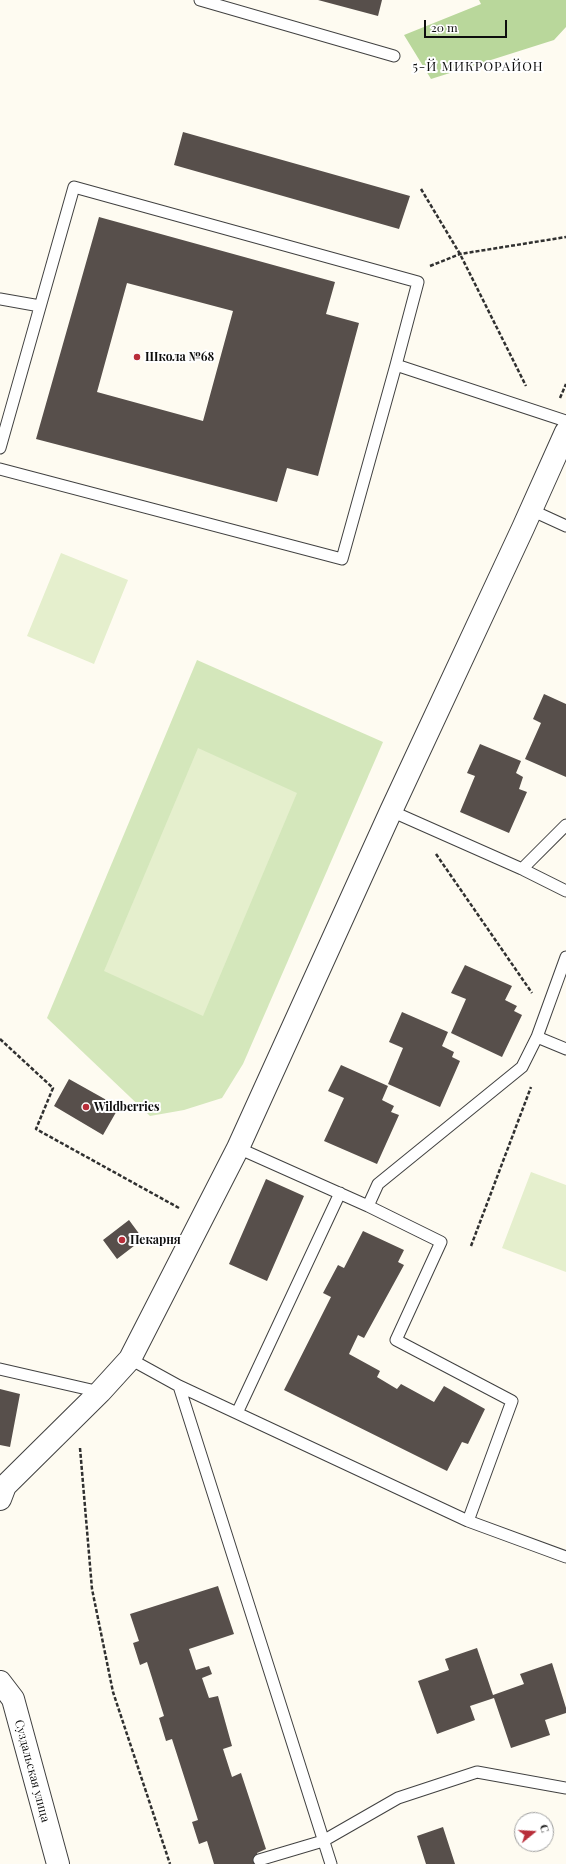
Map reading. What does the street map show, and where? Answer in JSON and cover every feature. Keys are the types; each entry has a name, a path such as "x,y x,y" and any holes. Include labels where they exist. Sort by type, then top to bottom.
{"street":[{"path":"2,1490 100,1392 130,1359 238,1148 391,811 532,510 566,432"},
{"name":"Суздальская улица","path":"0,1682 12,1699 58,1864"}],"lane":[{"path":"200,0 394,56"},
{"path":"0,448 74,187 418,282 342,559 0,469"},
{"path":"0,299 40,306"},
{"path":"396,365 566,421"},
{"path":"532,510 566,526"},
{"path":"391,811 522,869 566,891"},
{"path":"522,869 566,825"},
{"path":"368,1206 378,1184 522,1067 537,1037 566,957"},
{"path":"537,1037 566,1050"},
{"path":"238,1148 340,1193 441,1242 396,1340 512,1401 468,1521"},
{"path":"236,1413 340,1193"},
{"path":"130,1359 179,1386 468,1521 566,1558"},
{"path":"0,1369 100,1392"},
{"path":"179,1386 331,1864"},
{"path":"259,1860 323,1840 398,1798 477,1772 566,1788"}],"path":[{"path":"421,189 460,254 539,412"},
{"path":"402,278 460,254 566,237"},
{"path":"436,853 546,1014"},
{"path":"0,1040 53,1088 36,1129 180,1209"},
{"path":"471,1246 533,1081"},
{"path":"77,1415 92,1589 113,1692 170,1864"}],"green space":[{"path":"479,0 566,0 566,27 554,40 431,79 404,35 481,4"},
{"path":"61,553 128,580 94,664 27,636"},
{"path":"197,660 383,742 243,1064 222,1098 184,1110 150,1116 47,1018"},
{"path":"198,748 297,793 203,1016 104,971"},
{"path":"531,1172 566,1185 566,1272 502,1248"}],"building":[{"path":"318,0 382,0 378,16"},
{"path":"183,132 410,196 399,229 174,165"},
{"path":"99,217 335,282 326,314 359,323 318,476 287,468 277,502 36,439","holes":["127,283 233,311 203,421 97,392"]},
{"path":"544,694 566,704 566,777 525,759 541,723 533,719"},
{"path":"480,744 521,761 516,773 523,777 519,789 527,792 509,833 460,812 475,776 467,773"},
{"path":"465,965 512,986 505,1000 517,1006 514,1011 522,1015 502,1057 451,1033 466,999 451,993"},
{"path":"402,1012 448,1032 442,1046 454,1052 452,1057 460,1061 440,1107 388,1084 403,1048 389,1042"},
{"path":"341,1065 388,1086 382,1100 394,1106 391,1112 399,1115 377,1164 324,1141 344,1098 328,1091"},
{"name":"Wildberries","path":"69,1079 119,1107 103,1135 54,1106"},
{"path":"266,1179 304,1196 267,1281 229,1264"},
{"path":"129,1220 143,1239 117,1259 103,1240"},
{"path":"363,1231 404,1250 398,1262 404,1265 364,1338 358,1335 349,1354 380,1371 377,1377 397,1389 401,1384 434,1402 444,1386 485,1409 468,1444 462,1442 447,1471 284,1390 331,1297 323,1293 338,1265 344,1268"},
{"path":"0,1389 20,1394 10,1447 0,1445"},
{"path":"218,1586 234,1634 189,1649 196,1670 209,1666 212,1674 202,1678 209,1698 218,1696 232,1746 223,1749 232,1777 241,1773 266,1849 257,1853 260,1864 214,1864 207,1841 199,1844 192,1822 198,1820 172,1739 166,1741 159,1718 164,1716 147,1662 140,1665 133,1643 139,1641 130,1614"},
{"path":"477,1648 493,1695 524,1684 520,1674 552,1663 566,1708 566,1713 545,1720 550,1735 511,1748 494,1698 470,1706 475,1720 437,1734 418,1681 449,1670 445,1659"},
{"path":"443,1827 455,1864 426,1864 417,1836"}],"place":[{"name":"Школа №68","path":"137,357"},
{"name":"Wildberries","path":"86,1107"},
{"name":"Пекарня","path":"122,1240"}],"district":[{"name":"5-Й МИКРОРАЙОН","path":"478,67"}]}
